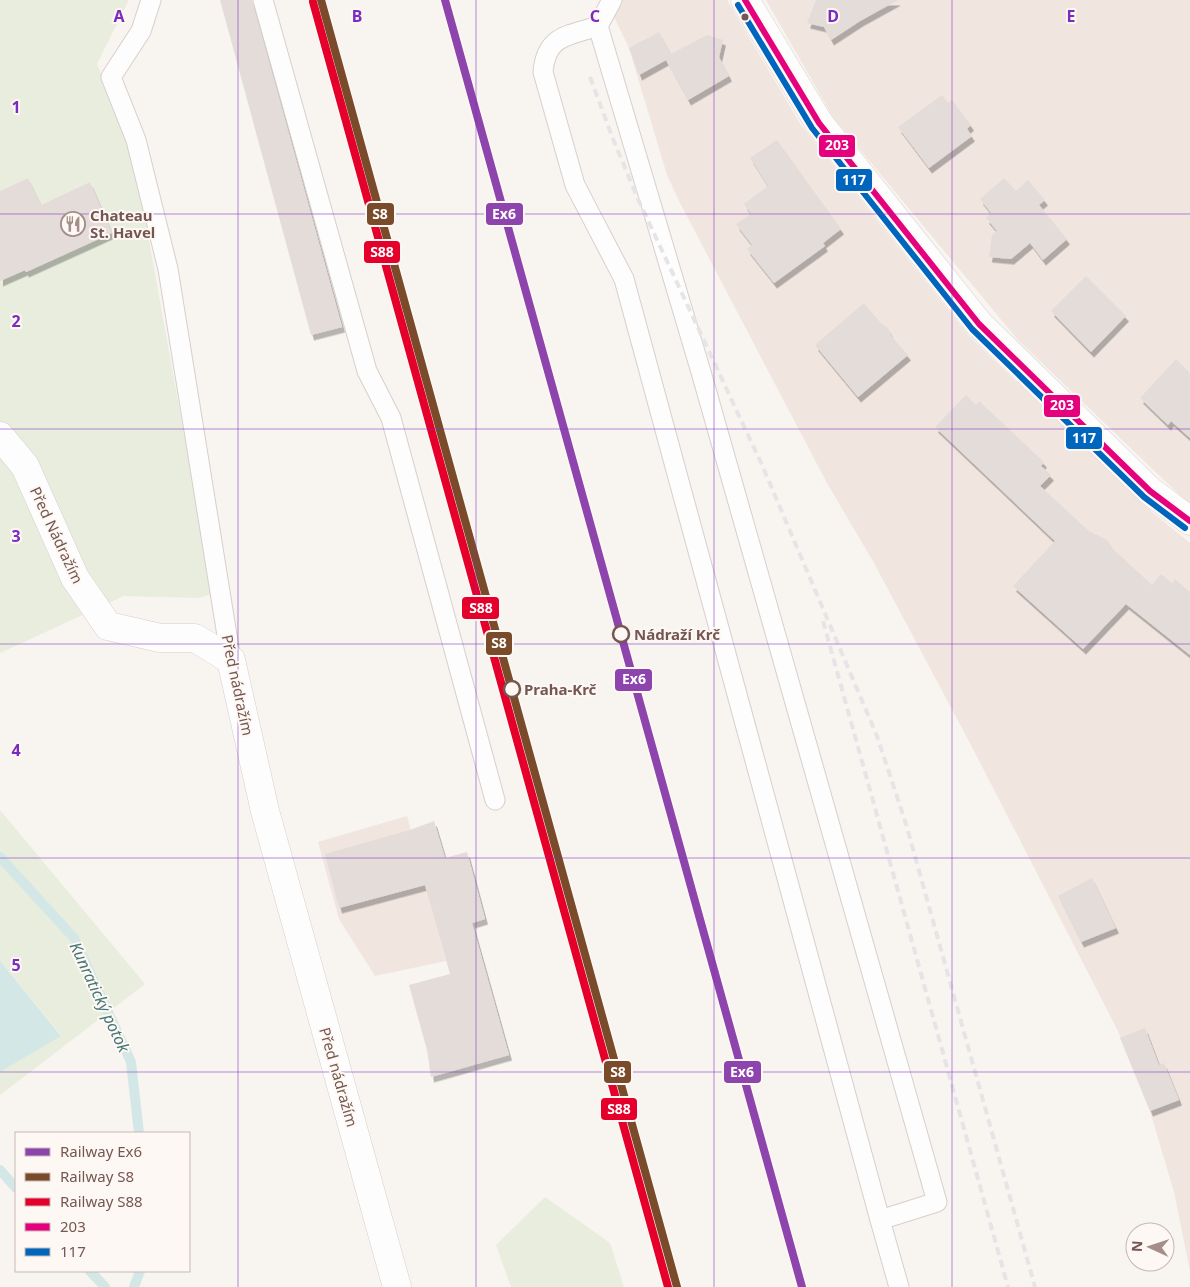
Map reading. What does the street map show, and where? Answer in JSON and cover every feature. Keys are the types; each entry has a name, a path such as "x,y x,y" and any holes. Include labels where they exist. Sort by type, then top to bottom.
{"street":[{"path":"745,0 819,123 979,324 1150,491 1190,521"},
{"name":"Před Nádražím","path":"0,436 25,466 75,578 108,626 160,638 195,638 231,660"},
{"name":"Před nádražím","path":"231,660 266,811 397,1287"}],"lane":[{"name":"Před nádražím","path":"151,0 141,31 111,77 136,140 168,269 231,660"},
{"path":"263,0 367,370 391,418 495,800"},
{"path":"612,0 598,26 558,40 550,47 544,59 543,72 575,185 624,279 899,1287"},
{"path":"598,26 701,372 937,1202 880,1220"}],"shaded area":[{"path":"606,0 727,0 801,125 969,336 1152,512 1190,543 1190,1271 1174,1192 1150,1111 1118,1031 971,745 874,563 827,483 679,201 667,175 629,48"},
{"path":"766,0 1190,0 1190,505 1018,340 833,117"},
{"path":"407,816 446,961 375,976 339,919 318,842"},
{"path":"0,961 61,1036 0,1072"}],"green space":[{"path":"0,0 129,0 97,64 134,158 213,594 198,598 124,596 0,653 0,281 25,270 26,272 112,232 90,182 41,205 28,178 0,191"},
{"path":"0,810 145,984 0,1095 0,1072 61,1035 0,961"},
{"path":"545,1197 610,1243 624,1287 511,1287 496,1245"}],"building":[{"path":"220,0 252,0 342,327 311,335"},
{"path":"816,0 898,0 831,40 824,27 807,23"},
{"path":"659,32 671,54 707,35 723,40 719,57 729,76 688,100 666,60 639,75 629,48"},
{"path":"942,95 948,103 952,100 971,125 967,129 972,136 929,168 898,127"},
{"path":"777,140 841,229 823,243 825,246 774,283 747,249 752,245 736,224 751,214 744,204 768,186 750,158"},
{"path":"28,178 41,205 90,182 112,233 26,272 25,270 0,281 0,191"},
{"path":"1004,178 1016,191 1028,180 1045,200 1039,205 1067,239 1043,260 1030,243 1011,259 989,257 992,235 997,231 986,218 991,213 980,199"},
{"path":"1086,276 1126,316 1091,352 1051,311"},
{"path":"864,303 880,322 888,328 892,337 908,355 858,397 815,345"},
{"path":"1176,359 1190,373 1190,438 1171,421 1168,425 1140,398"},
{"path":"966,395 976,405 979,401 1044,462 1041,466 1051,475 1040,486 1089,531 1107,540 1114,550 1152,585 1161,574 1172,583 1175,579 1190,592 1190,655 1126,604 1083,649 1013,586 1055,541 935,427"},
{"path":"434,821 445,858 467,852 485,919 472,923 509,1055 431,1077 427,1050 409,985 450,974 425,885 339,908 325,854 410,830"},
{"path":"1092,878 1116,928 1081,942 1058,896"},
{"path":"1145,1028 1159,1065 1164,1063 1179,1100 1150,1111 1120,1038"}],"waterway":[{"name":"Kunratický potok","path":"0,857 74,938 131,1062 139,1132"},
{"path":"0,1170 15,1187"},
{"path":"91,1272 105,1287"},
{"name":"Kunratický potok","path":"134,1287 140,1272"}],"railway":[{"path":"590,77 638,199 762,465 877,736 906,824 1035,1287"},
{"path":"823,621 1008,1287"}],"rail line":[{"name":"S8","path":"321,0 677,1287"},
{"name":"Ex6","path":"445,0 802,1287"},
{"name":"S88","path":"313,2 668,1287"}],"transit line":[{"name":"203","path":"745,0 819,123 979,324 1150,491 1190,521"},
{"name":"117","path":"738,5 812,128 972,329 1144,497 1185,528"}],"place":[{"name":"Chateau St. Havel","path":"73,224"},
{"name":"Nádraží Krč","path":"621,634"},
{"name":"Praha-Krč","path":"512,689"}]}
